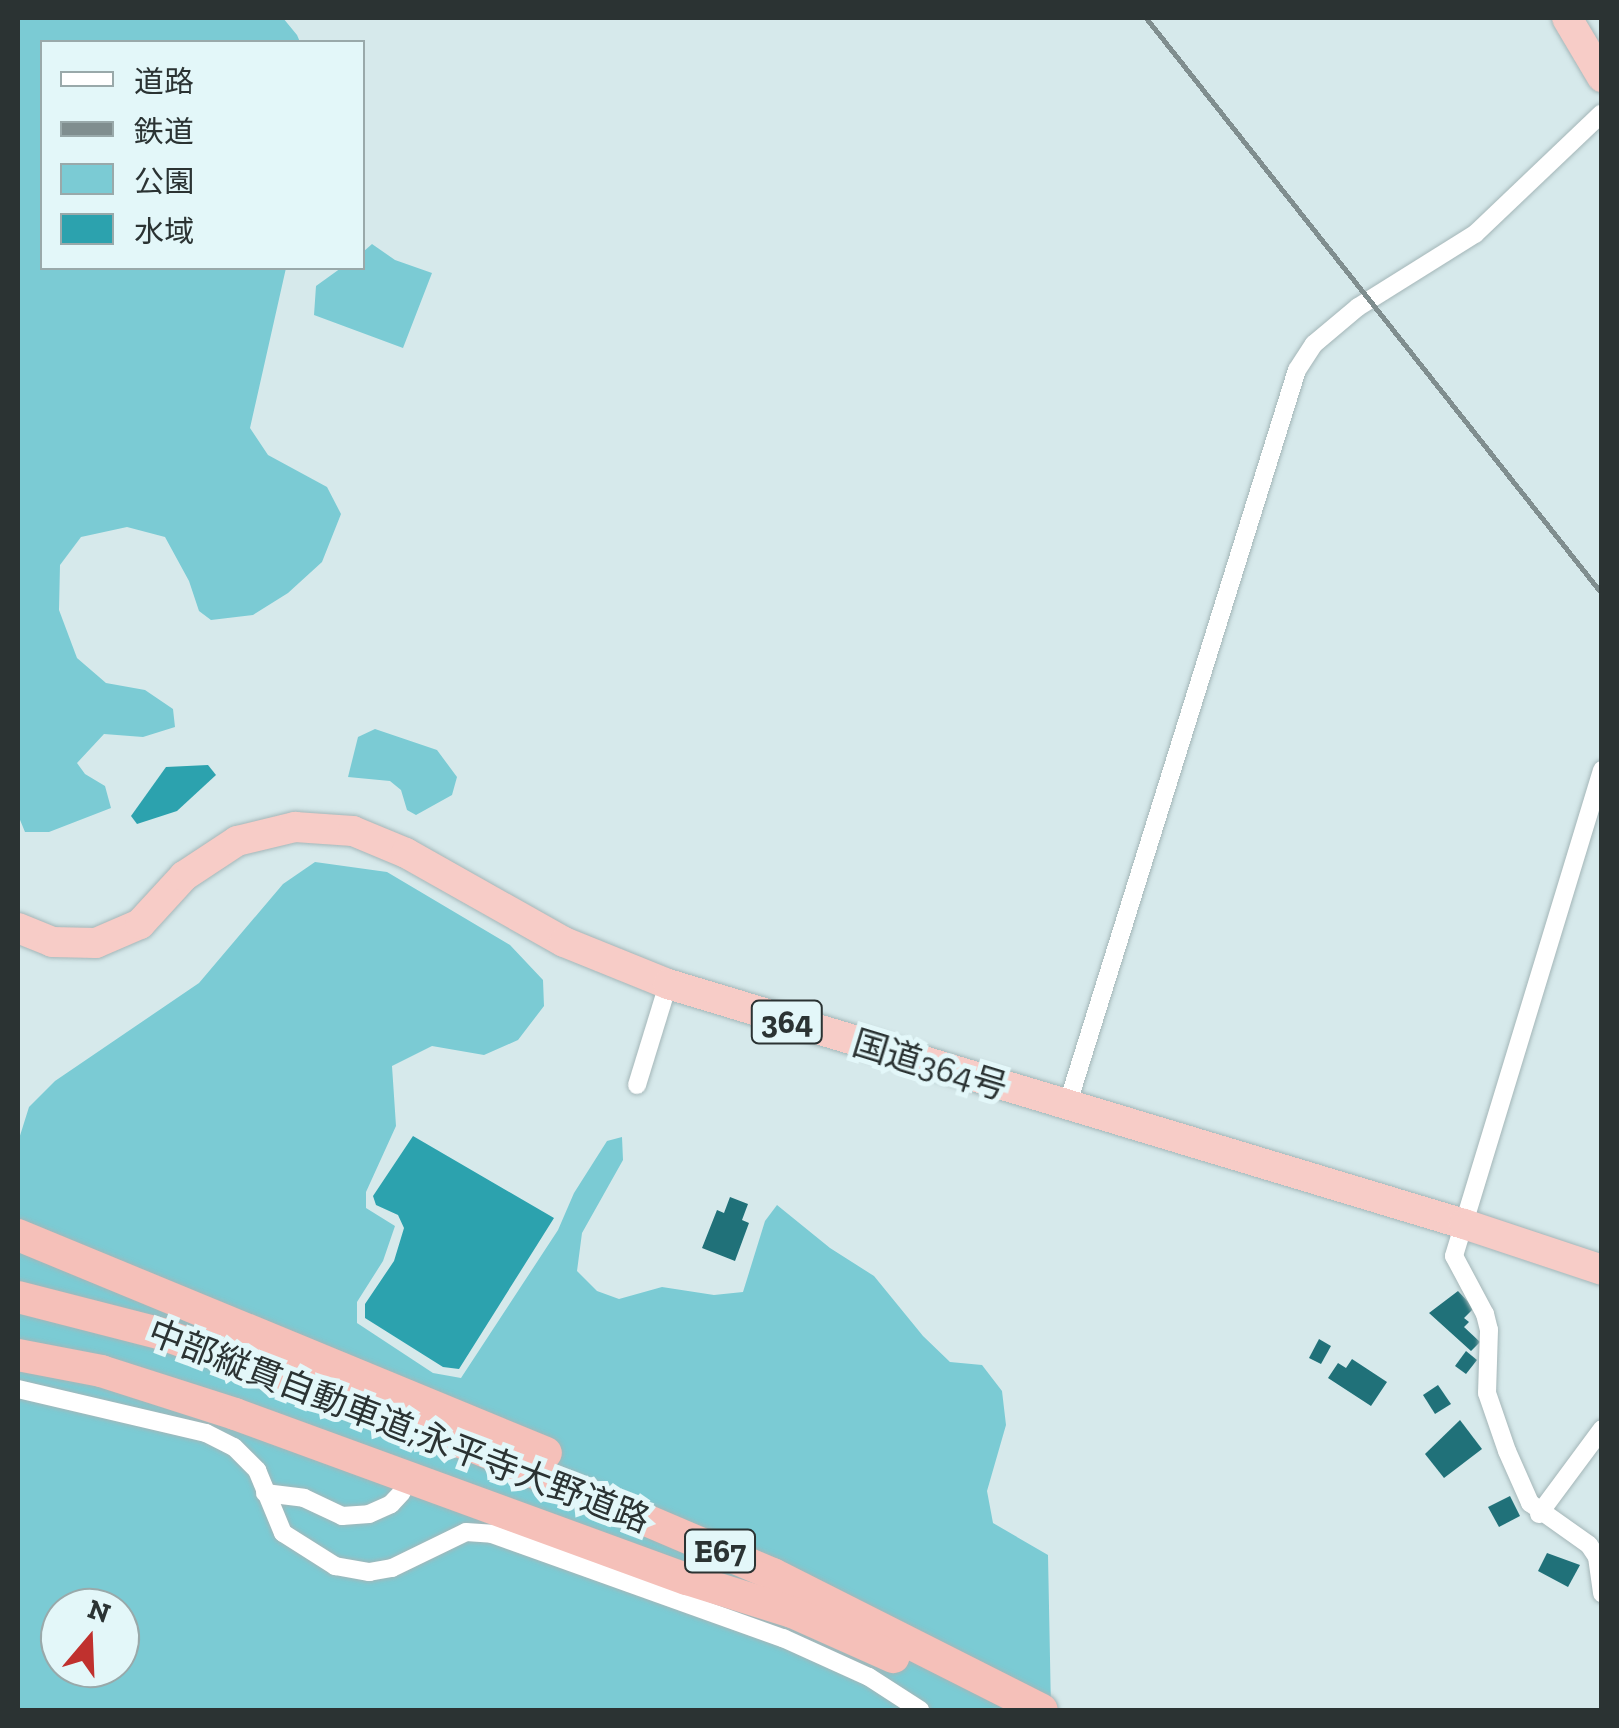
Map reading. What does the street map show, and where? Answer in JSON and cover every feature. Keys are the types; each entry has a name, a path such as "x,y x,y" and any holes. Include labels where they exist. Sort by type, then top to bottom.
{"highway":[{"path":"1568,18 1602,76"},
{"name":"国道364号","path":"18,928 52,942 96,943 140,924 184,876 238,841 280,829 324,828 380,840 521,921 668,984 1464,1224 1602,1270"},
{"path":"18,1236 260,1352"},
{"name":"中部縦貫自動車道;永平寺大野道路","path":"18,1297 162,1334 260,1352 482,1437 773,1574 1042,1710"},
{"path":"18,1354 102,1371 235,1414 462,1498 792,1612 1027,1710"}],"street":[{"path":"1067,1106 1297,370 1314,344 1358,308 1476,234 1602,113"},
{"path":"1602,770 1454,1256 1462,1264 1489,1330 1487,1393 1506,1451 1530,1504 1539,1514 1589,1545 1597,1556 1602,1594"},
{"path":"637,1085 668,984"},
{"path":"18,1389 206,1432 234,1447 257,1470 283,1533 335,1566 368,1572 392,1568 466,1532 492,1534 783,1638 869,1676 920,1710"},
{"path":"1539,1514 1602,1429"},
{"path":"265,1494 304,1498 342,1516 369,1514 391,1504 402,1492"}],"green space":[{"path":"18,18 283,18 299,40 40,40 40,270 286,270 250,428 268,455 327,487 341,514 322,562 288,593 253,615 211,620 199,611 189,581 165,537 127,527 81,537 60,565 59,610 77,658 106,683 145,690 173,709 175,727 143,737 104,734 77,763 85,774 105,786 111,808 49,832 25,832 18,815"},
{"path":"372,244 395,260 432,273 403,348 314,315 316,286 338,270 365,270 365,250"},
{"path":"375,729 437,750 457,777 452,795 416,815 407,810 401,790 390,781 348,777 358,737"},
{"path":"315,862 387,872 510,945 543,980 544,1006 518,1040 484,1055 432,1046 392,1066 396,1126 366,1192 366,1208 395,1226 383,1261 357,1302 357,1323 433,1373 461,1378 558,1230 574,1193 607,1141 622,1137 623,1160 582,1233 577,1271 597,1291 619,1299 662,1287 714,1295 743,1292 765,1221 777,1205 830,1248 874,1276 923,1336 950,1362 982,1365 1002,1391 1006,1425 987,1491 993,1523 1048,1555 1051,1710 18,1710 18,1142 29,1107 55,1081 199,983 283,884"}],"water":[{"path":"208,765 216,775 177,811 137,824 131,816 166,767"},
{"path":"413,1136 554,1218 459,1369 443,1367 365,1318 365,1304 394,1261 404,1228 398,1215 376,1205 373,1196"}],"building":[{"path":"730,1197 748,1204 742,1220 749,1223 735,1261 702,1248 717,1210 724,1213"},
{"path":"1458,1291 1474,1308 1464,1318 1469,1322 1464,1327 1480,1342 1471,1351 1429,1313"},
{"path":"1319,1339 1331,1346 1321,1364 1309,1358"},
{"path":"1466,1351 1477,1360 1466,1374 1455,1366"},
{"path":"1352,1359 1387,1382 1371,1406 1328,1378 1338,1363 1346,1368"},
{"path":"1438,1385 1451,1404 1435,1414 1423,1395"},
{"path":"1460,1420 1482,1449 1444,1478 1425,1454"},
{"path":"1510,1496 1520,1516 1499,1527 1488,1507"},
{"path":"1547,1553 1580,1565 1568,1587 1538,1571"}],"railway":[{"path":"1146,18 1602,594"}]}
